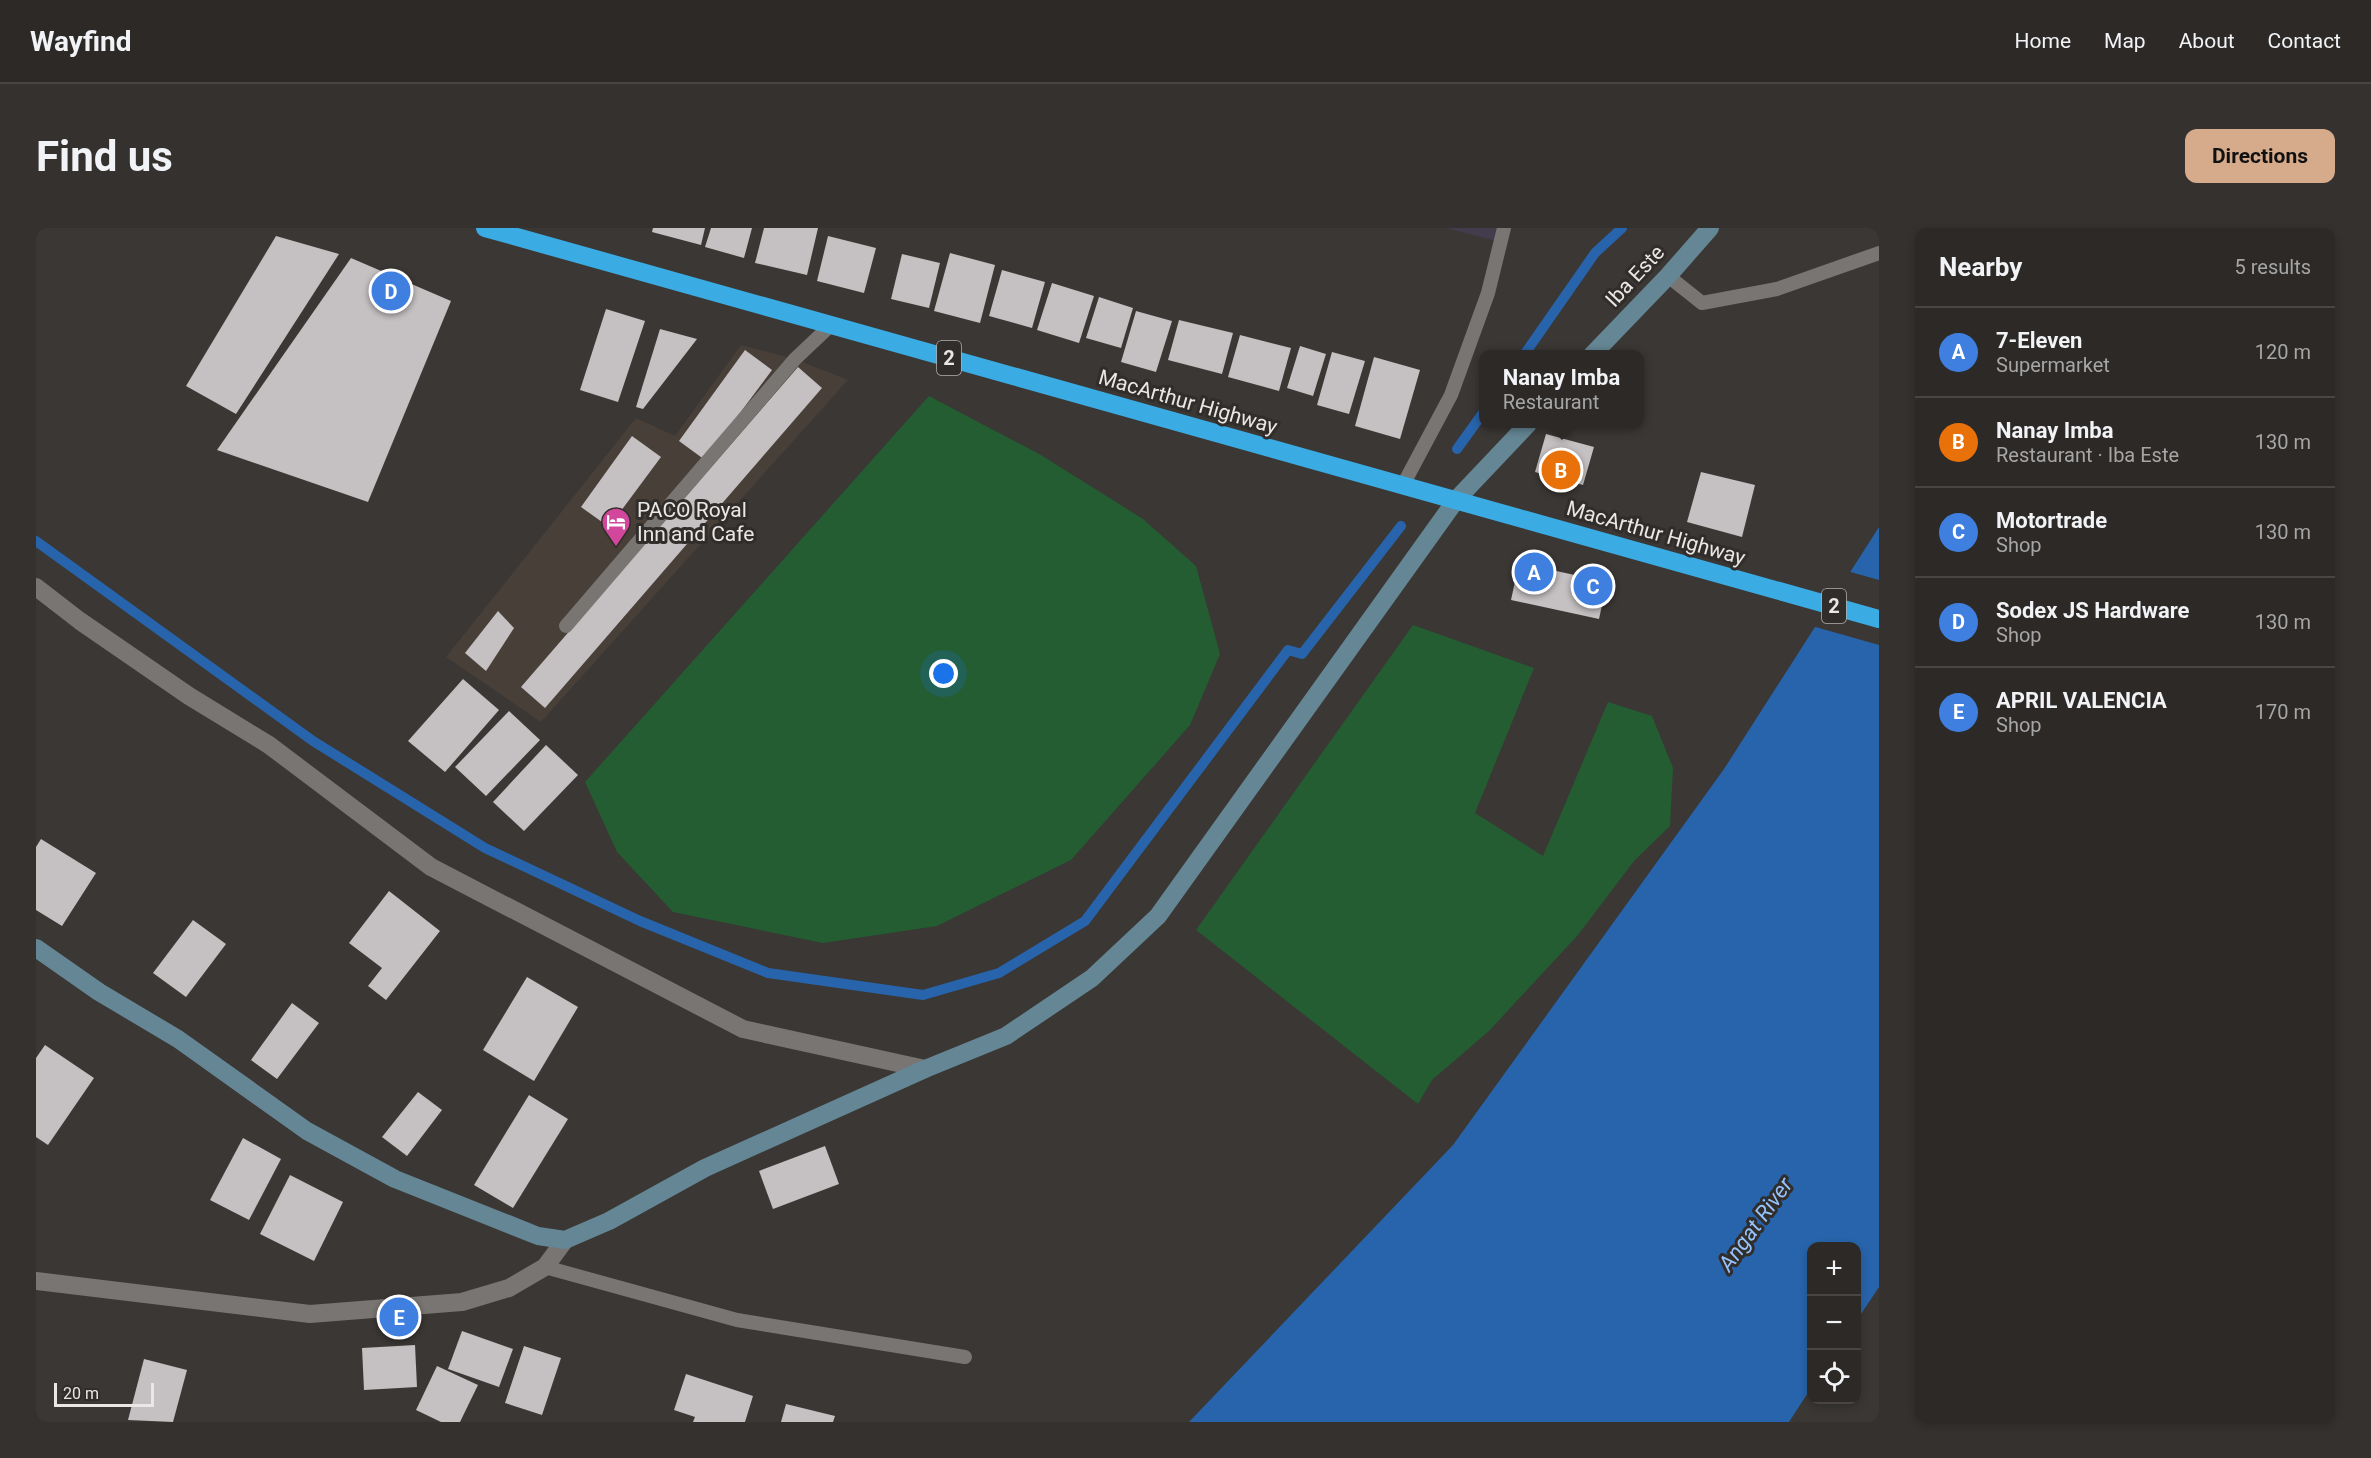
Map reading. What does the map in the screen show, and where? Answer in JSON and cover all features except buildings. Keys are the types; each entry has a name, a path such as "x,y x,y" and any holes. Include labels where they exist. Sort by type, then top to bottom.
{"highway":[{"name":"MacArthur Highway","path":"496,230 1879,619"}],"street":[{"name":"Iba Este","path":"1596,350 1668,276 1710,228"},
{"path":"36,1281 310,1314 462,1302 508,1287 545,1267 565,1240 609,1221 705,1168 925,1069 1006,1036 1092,978 1158,916 1456,500 1523,428"},
{"path":"36,586 80,621 189,696 269,745 431,867 743,1029 925,1069"},
{"path":"36,948 99,992 178,1039 307,1131 395,1179 538,1236 565,1240"}],"lane":[{"path":"1402,485 1451,395 1488,293 1504,228"},
{"path":"1668,276 1702,303 1777,289 1879,254"},
{"path":"566,626 795,359 831,325"},
{"path":"545,1267 738,1320 965,1357"}],"shaded area":[{"path":"1446,228 1505,228 1500,242"},
{"name":"PACO Royal Inn and Cafe","path":"741,345 795,359 848,380 541,722 446,657 636,418 675,436"}],"green space":[{"path":"929,396 1041,455 1143,519 1196,566 1220,654 1190,725 1071,860 937,926 823,943 673,912 617,852 585,782"},
{"path":"1413,625 1534,668 1475,813 1543,856 1608,702 1652,716 1673,768 1670,826 1634,861 1578,935 1489,1031 1432,1080 1418,1104 1196,930"}],"water":[{"name":"Angat River","path":"1879,527 1879,1287 1861,1314 1861,1242 1807,1242 1807,1394 1789,1422 1189,1422 1453,1145 1724,769"}],"pier":[{"path":"1847,571 1879,580 1879,645 1812,626"}],"waterway":[{"path":"1527,350 1595,253 1622,228"},
{"path":"1457,449 1479,419"},
{"path":"36,541 313,741 485,848 640,921 768,973 923,995 999,973 1085,921 1288,650 1302,654 1401,526"}],"place":[{"name":"Sodex JS Hardware","path":"391,291"},
{"name":"Nanay Imba","path":"1561,470"},
{"name":"PACO Royal Inn and Cafe","path":"616,548"},
{"name":"7-Eleven","path":"1534,572"},
{"name":"Motortrade","path":"1593,586"},
{"name":"APRIL VALENCIA","path":"399,1317"}]}
